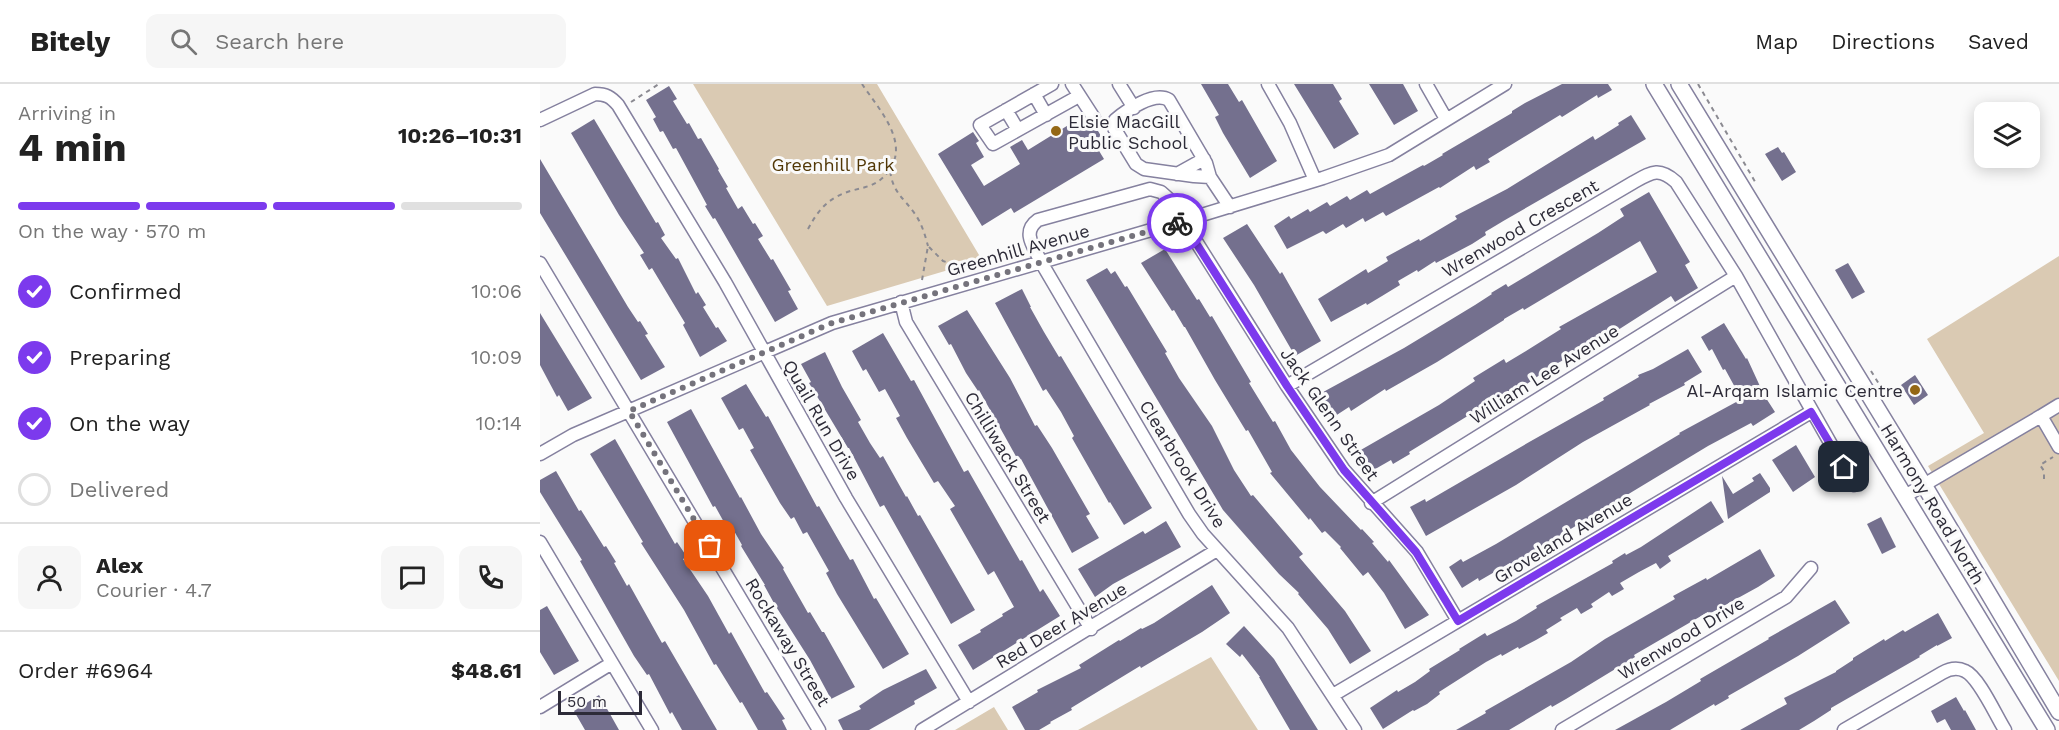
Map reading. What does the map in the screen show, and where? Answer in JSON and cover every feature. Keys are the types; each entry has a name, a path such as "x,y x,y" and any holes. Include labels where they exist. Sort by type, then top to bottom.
{"main road":[{"name":"Harmony Road North","path":"1654,84 2047,730"},
{"name":"Harmony Road North","path":"1679,84 1924,485 2059,712"}],"street":[{"path":"1052,84 980,125 993,144 1079,96"},
{"path":"1072,84 1094,118"},
{"path":"1119,84 1134,108"},
{"path":"1268,84 1290,123 1315,180"},
{"path":"1426,84 1446,119"},
{"name":"Greenhill Avenue","path":"540,454 573,435 832,323 1230,207 1389,155 1505,84"},
{"name":"Quail Run Drive","path":"540,120 595,94 604,94 611,98 725,282 846,498 969,702"},
{"path":"1034,94 1046,115"},
{"path":"1210,177 1144,169 1136,164 1114,128 1115,120 1156,97 1169,100 1204,159 1210,177 1230,207"},
{"path":"1006,110 1018,130"},
{"path":"1177,174 1204,159"},
{"name":"Wrenwood Crescent","path":"1287,386 1652,172 1665,173 1676,182 1736,276"},
{"name":"Jack Glenn Street","path":"1041,262 1029,236 1029,228 1038,220 1138,191 1150,189 1161,192 1170,200 1287,386 1344,470 1371,503 1400,531 1416,552 1458,621"},
{"name":"Clearbrook Drive","path":"1041,262 1189,514 1217,550 1288,628 1355,730"},
{"name":"Rockaway Street","path":"540,263 819,730"},
{"path":"1736,276 1854,485"},
{"name":"William Lee Avenue","path":"1371,503 1736,276"},
{"name":"Chilliwack Street","path":"901,302 906,322 1090,628"},
{"path":"1905,496 2059,405"},
{"name":"Groveland Avenue","path":"1333,695 1811,412"},
{"path":"2041,416 2057,451"},
{"path":"540,543 652,730"},
{"name":"Red Deer Avenue","path":"922,730 1217,550"},
{"name":"Wrenwood Drive","path":"1562,730 1786,597 1811,567"},
{"path":"540,707 612,663"},
{"path":"1844,730 1949,669 1958,669 1967,671 1974,678 2005,730"}],"path":[{"path":"631,102 660,84"},
{"path":"808,229 814,216 827,203 845,193 878,183 896,160 895,138 862,84"},
{"path":"890,169 891,182 915,213 928,246 943,261 965,268"},
{"path":"922,280 928,246"},
{"path":"2044,479 2044,471 2040,465 2057,451"}],"green space":[{"name":"Greenhill Park","path":"693,84 877,84 982,260 827,306"},
{"path":"2059,256 2059,681 1928,466 1984,433 1927,339"},
{"path":"1211,657 1258,730 1078,730"},
{"path":"994,707 1008,730 955,730"}],"building":[{"path":"1201,84 1228,84 1239,102 1242,100 1277,161 1250,178 1223,133 1215,117 1219,115"},
{"path":"1294,84 1333,84 1342,99 1339,101 1359,134 1334,149"},
{"path":"1369,84 1403,84 1418,111 1394,125"},
{"path":"1562,84 1608,84 1612,90 1598,98 1597,95 1562,117 1560,115 1488,159 1490,162 1476,170 1474,166 1440,188 1386,216 1383,212 1365,222 1363,218 1346,228 1343,224 1326,234 1323,231 1287,249 1274,226 1289,216 1291,219 1308,209 1310,212 1327,202 1330,206 1347,196 1350,200 1367,190 1370,194 1424,166 1525,103"},
{"path":"669,86 677,99 673,101 698,139 701,138 738,209 742,206 753,224 755,223 763,236 758,239 791,290 788,291 798,309 775,322 715,218 713,219 705,206 707,205 676,148 673,149 653,119 656,117 646,100"},
{"path":"1631,115 1646,139 1485,232 1486,235 1472,244 1398,281 1400,285 1367,305 1366,303 1331,322 1318,299 1366,269 1368,273 1388,261 1386,257 1419,239 1420,241 1457,219 1455,216 1507,189 1593,136 1595,140"},
{"path":"1083,116 1090,125 1095,126 1101,136 1093,141 1104,159 1014,213 1011,208 982,226 938,154 973,132 979,141 976,143 984,157 971,165 984,186 1020,164 1010,147 1022,140 1028,150"},
{"path":"594,119 656,223 658,222 665,235 661,238 676,259 678,258 696,294 698,292 706,305 703,307 727,341 700,357 683,325 685,323 652,268 649,270 640,255 644,253 571,133"},
{"path":"1778,147 1782,153 1784,152 1796,172 1782,181 1765,154"},
{"path":"540,159 628,307 648,334 645,335 665,367 641,380 540,213"},
{"path":"1649,192 1690,262 1685,265 1698,288 1675,302 1671,296 1607,337 1554,365 1524,386 1523,384 1505,393 1393,464 1391,460 1370,472 1359,451 1439,405 1475,381 1473,378 1504,359 1506,363 1561,329 1559,327 1657,272 1640,241 1351,411 1349,407 1329,420 1314,397 1404,348 1506,284 1508,287 1598,233 1624,216 1620,209"},
{"path":"1247,224 1280,274 1282,272 1321,341 1295,356 1254,285 1223,238"},
{"path":"1165,249 1197,300 1199,299 1210,317 1212,316 1251,382 1249,383 1273,422 1275,421 1291,450 1320,487 1374,542 1372,543 1388,562 1389,560 1429,615 1405,629 1384,593 1368,572 1363,576 1341,547 1325,531 1322,533 1310,518 1309,520 1270,473 1272,472 1248,430 1246,431 1185,327 1141,263"},
{"path":"1848,263 1865,292 1852,299 1835,270"},
{"path":"1107,268 1111,274 1115,271 1125,287 1127,286 1167,352 1165,353 1179,378 1212,426 1234,470 1251,496 1253,495 1303,554 1299,557 1345,611 1371,651 1350,664 1328,629 1299,593 1279,574 1223,510 1086,280"},
{"path":"1022,289 1044,332 1059,357 1061,356 1152,508 1124,525 1072,438 1074,436 1061,412 1046,389 1043,391 995,303"},
{"path":"967,310 1090,514 1086,516 1099,538 1072,553 1021,459 1018,460 979,390 938,326"},
{"path":"540,313 592,398 568,411 559,395 557,397 540,365"},
{"path":"1724,323 1747,358 1764,395 1775,412 1753,426 1751,423 1708,446 1511,565 1510,563 1479,581 1478,578 1462,588 1449,567 1461,559 1463,562 1496,544 1679,433 1738,401 1733,394 1737,391 1725,369 1723,370 1712,349 1709,351 1701,337"},
{"path":"883,333 911,381 914,380 964,472 968,470 1020,561 1022,560 1040,592 1043,589 1060,616 973,670 958,645 981,632 980,630 1014,607 994,571 988,575 950,509 955,506 938,481 934,483 907,438 896,418 900,416 885,389 879,392 866,369 863,371 852,351"},
{"path":"1688,349 1702,372 1684,383 1685,385 1583,442 1516,485 1426,536 1410,507 1425,499 1426,502 1604,400 1603,398 1639,377 1638,375"},
{"path":"825,352 861,420 858,422 870,443 880,458 883,456 975,610 951,624 884,505 880,507 849,448 809,383 811,382 801,364"},
{"name":"Al-Arqam Islamic Centre","path":"1915,375 1928,395 1914,405 1901,385"},
{"path":"746,384 766,417 768,416 817,507 819,506 850,560 853,559 874,599 876,598 909,654 883,669 837,594 826,573 829,571 807,532 803,534 794,517 791,519 780,503 750,450 754,448 743,428 739,430 721,398"},
{"path":"691,409 761,534 784,568 808,613 810,612 824,632 855,687 831,699 729,522 725,524 715,506 713,507 667,422"},
{"path":"615,439 675,544 677,542 687,557 683,559 708,596 729,634 731,632 765,693 767,692 785,719 782,720 787,730 758,730 742,702 740,703 716,664 714,665 684,610 641,543 643,542 590,454"},
{"path":"1796,445 1815,477 1793,492 1772,460"},
{"path":"556,471 579,511 581,510 616,562 614,563 627,586 629,584 662,643 665,641 717,730 682,730 672,712 670,714 649,674 647,675 634,656 580,561 582,560 540,492 540,480"},
{"path":"1760,473 1770,488 1770,492 1728,519 1722,476 1733,494 1754,481 1752,478"},
{"path":"1711,501 1724,522 1668,556 1671,561 1660,569 1656,563 1639,572 1620,583 1624,589 1612,596 1609,592 1591,604 1593,607 1581,614 1577,608 1546,630 1548,633 1519,649 1518,647 1486,662 1439,692 1440,694 1427,704 1383,729 1370,708 1397,690 1398,692 1415,682 1430,671 1429,669 1485,633 1487,636 1516,621 1537,608 1536,606 1613,563 1612,561 1625,553 1626,555 1641,547"},
{"path":"1881,517 1896,547 1882,554 1867,524"},
{"path":"1166,521 1181,547 1113,584 1095,597 1078,569 1143,531 1145,534"},
{"path":"1760,549 1775,576 1758,587 1709,614 1708,612 1634,655 1635,657 1566,699 1552,707 1551,705 1509,730 1456,730 1675,599 1673,596 1706,578 1707,580"},
{"path":"1212,585 1230,613 1202,632 1071,708 1072,710 1039,730 1025,730 1012,707 1038,692 1037,690 1081,668 1079,665 1119,640 1154,623"},
{"path":"1835,600 1850,623 1728,696 1729,698 1715,706 1714,704 1670,730 1615,730 1666,702 1701,681 1700,679"},
{"path":"547,606 579,661 554,675 540,652 540,610"},
{"path":"1938,613 1952,638 1831,708 1799,730 1740,730 1787,704 1784,698 1836,672 1853,658 1884,639 1885,641 1903,630 1905,632"},
{"path":"1244,626 1274,659 1318,730 1290,730 1260,677 1242,654 1240,657 1226,644"},
{"path":"926,669 937,688 914,701 915,704 869,730 843,730 838,720 861,709 859,706 883,690"},
{"path":"599,695 619,730 585,730 574,711"},
{"path":"1956,697 1976,730 1951,730 1945,719 1937,723 1931,711"}],"way so far":[{"path":"710,546 629,411 832,323 1177,223"}],"place":[{"name":"Elsie MacGill Public School","path":"1056,131"},
{"name":"Al-Arqam Islamic Centre","path":"1915,390"}],"route":[{"path":"1177,223 1182,221 1287,386 1344,470 1371,503 1400,531 1416,552 1458,621 1811,412 1844,467"}]}
